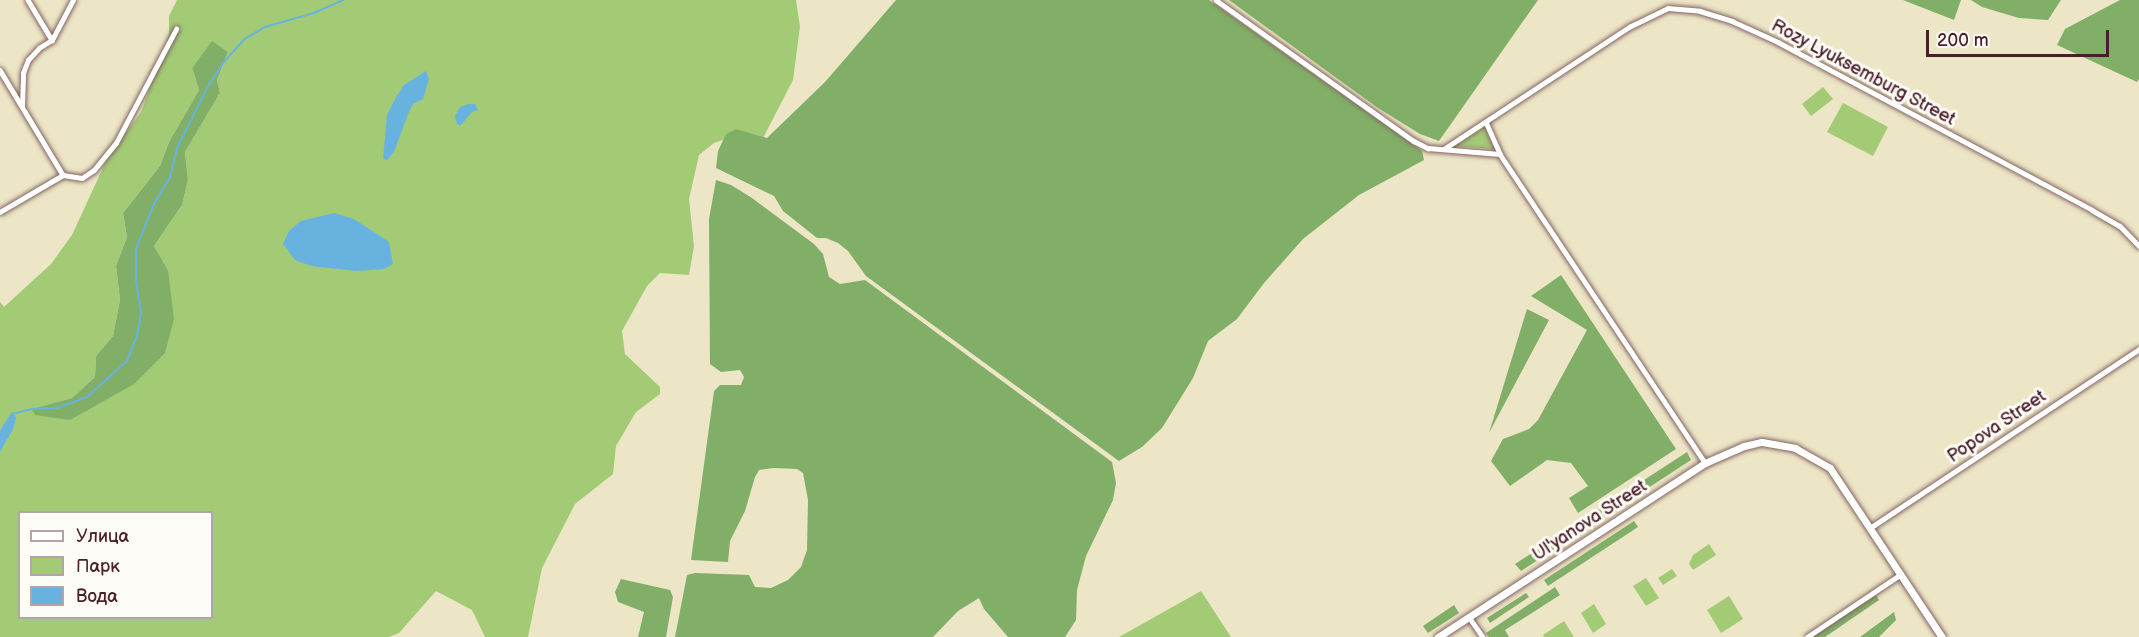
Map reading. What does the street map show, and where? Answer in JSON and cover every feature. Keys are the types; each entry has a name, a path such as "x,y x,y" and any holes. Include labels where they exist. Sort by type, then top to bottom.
{"main road":[{"name":"Ul'yanova Street","path":"1438,637 1705,463 1744,446 1762,442 1795,448 1824,464 1839,479 1870,528"},
{"path":"1870,528 1942,637"}],"street":[{"path":"28,0 52,40"},
{"path":"22,106 23,74 28,60 39,48 52,40 73,0"},
{"path":"1216,0 1414,141 1428,148 1500,154"},
{"path":"1444,149 1629,27 1668,8 1668,0"},
{"name":"Rozy Lyuksemburg Street","path":"1668,8 1700,11 1732,21 1778,42 2092,210 2120,226 2139,246"},
{"path":"0,212 63,175 82,178 94,170 116,143 176,29"},
{"path":"0,70 63,175"},
{"path":"1486,122 1500,154 1705,463"},
{"name":"Popova Street","path":"1870,528 2139,349"},
{"path":"1807,637 1900,574"},
{"path":"1469,617 1483,637"}],"green space":[{"path":"177,0 796,0 800,27 793,80 761,142 729,138 714,143 699,155 689,199 694,246 689,275 660,273 647,286 622,331 625,354 660,387 660,394 636,412 616,446 613,474 575,504 542,568 528,637 485,637 472,610 436,591 399,633 389,637 0,637 0,452 12,413 0,430 0,302 4,307 51,264 72,235 107,159 141,112 169,35 169,16","holes":["212,42 228,52 217,80 220,93 185,152 188,180 182,205 154,246 168,270 70,420 33,409 72,398 95,377 96,356 113,336 120,300 116,266 127,237 123,213 160,166 169,142 199,90 192,68"]},
{"path":"896,0 1209,0 1422,151 1424,160 1359,195 1303,239 1264,283 1237,319 1208,341 1193,378 1162,428 1142,447 1119,461 866,276 848,251 838,243 826,238 817,238 783,211 774,196 716,168 718,151 726,134 736,129 767,138 825,82"},
{"path":"1229,0 1538,0 1439,141 1420,134 1378,108"},
{"path":"1903,0 1961,0 1954,20"},
{"path":"1971,0 2061,0 2048,20 2019,18 1982,7"},
{"path":"2120,0 2139,0 2139,79 2137,82 2057,45 2065,29"},
{"path":"212,41 228,52 217,80 220,93 185,152 188,180 182,205 154,246 168,270 174,319 165,353 134,384 70,420 35,415 32,409 72,398 95,377 96,356 113,336 120,300 116,266 127,237 123,213 160,166 169,142 199,90 192,68"},
{"path":"1823,87 1833,99 1811,116 1802,104"},
{"path":"1843,103 1888,127 1873,156 1827,132"},
{"path":"1485,127 1495,149 1455,146"},
{"path":"716,180 731,185 752,198 814,244 823,254 829,277 840,284 865,280 1112,462 1116,483 1113,500 1086,556 1077,590 1076,620 1065,637 1008,637 984,609 979,598 958,611 933,637 675,637 687,575 695,573 749,575 755,587 771,588 788,580 801,567 807,550 808,500 803,473 797,469 774,468 759,470 755,477 745,511 730,541 728,562 691,560 714,391 720,385 741,385 744,377 740,370 721,372 710,364 709,219"},
{"path":"1561,275 1676,449 1578,513 1569,498 1588,486 1571,463 1547,460 1510,486 1491,461 1503,439 1529,429 1538,420 1587,330 1531,296"},
{"path":"1527,309 1549,320 1489,433"},
{"path":"1687,452 1691,460 1521,571 1515,564"},
{"path":"1634,521 1638,527 1548,586 1544,580"},
{"path":"1709,544 1716,555 1693,570 1689,564 1693,555"},
{"path":"1672,569 1677,576 1663,585 1658,578"},
{"path":"1646,578 1659,598 1646,606 1633,586"},
{"path":"621,579 670,590 673,597 666,637 638,637 644,612 618,602 615,592"},
{"path":"1555,587 1560,595 1505,630 1509,637 1489,637 1486,633"},
{"path":"1201,591 1231,637 1119,637"},
{"path":"1526,593 1529,597 1490,623 1487,618"},
{"path":"1876,595 1879,600 1825,637 1811,637"},
{"path":"1729,596 1743,619 1721,633 1707,610"},
{"path":"1594,604 1606,624 1593,633 1581,613"},
{"path":"1454,605 1459,613 1428,633 1423,626"},
{"path":"1894,612 1896,620 1879,637 1860,637"},
{"path":"1564,621 1574,637 1544,637 1543,635"}],"water":[{"path":"426,71 429,79 423,99 413,104 394,152 387,160 383,159 387,115 404,85"},
{"path":"475,104 478,110 472,112 460,126 455,116 460,107"},
{"path":"334,213 354,219 389,242 393,264 384,269 356,271 311,266 295,260 283,244 289,231 301,221"},
{"path":"12,412 16,418 13,429 0,452 0,430"}],"waterway":[{"path":"12,414 32,409 57,408 87,397 127,361 137,336 141,313 136,281 136,249 154,204 170,177 177,148 209,85 224,62 245,39 265,27 314,13 343,0"}]}
